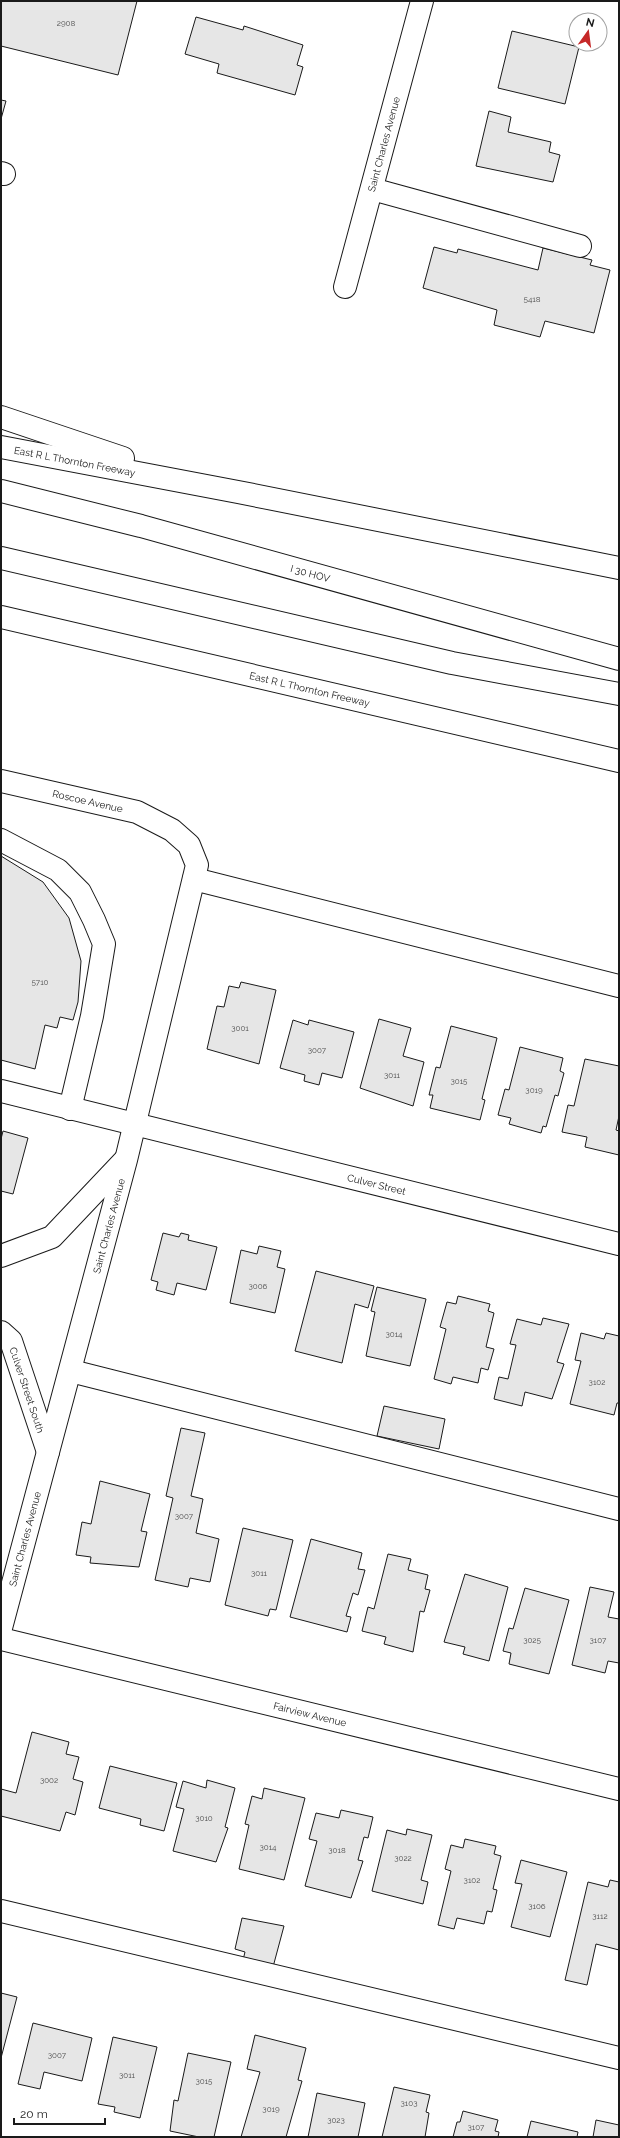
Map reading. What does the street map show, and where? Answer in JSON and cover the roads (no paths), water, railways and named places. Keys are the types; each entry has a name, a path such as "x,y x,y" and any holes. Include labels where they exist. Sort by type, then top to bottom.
{"main road":[{"name":"Saint Charles Avenue","path":"345,286 422,1"},
{"path":"372,189 580,246"},
{"path":"1,417 124,459 238,492"},
{"name":"East R L Thornton Freeway","path":"1,447 238,492 619,568"},
{"name":"I 30 HOV","path":"1,491 141,526 619,659"},
{"path":"1,558 452,663 619,694"},
{"name":"East R L Thornton Freeway","path":"1,617 619,761"},
{"name":"Roscoe Avenue","path":"1,781 137,812 172,830"},
{"name":"Saint Charles Avenue","path":"1,1628 71,1371 135,1125 197,865 189,845 172,830"},
{"path":"1,840 58,870 80,892 104,944 92,1016 70,1108"},
{"path":"194,879 619,986"},
{"name":"Culver Street","path":"1,1091 619,1244"},
{"path":"1,1256 52,1237 126,1160"},
{"name":"Culver Street South","path":"1,1332 11,1341 48,1452"},
{"path":"71,1371 619,1509"},
{"name":"Fairview Avenue","path":"1,1640 619,1789"},
{"path":"1,1911 619,2058"}]}
